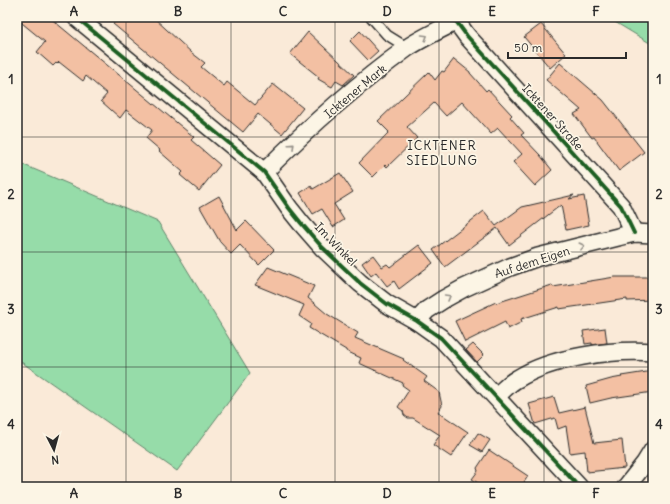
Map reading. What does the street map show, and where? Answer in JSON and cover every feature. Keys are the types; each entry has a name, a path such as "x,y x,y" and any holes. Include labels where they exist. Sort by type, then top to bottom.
{"street":[{"name":"Im Winkel","path":"76,17 264,172 289,208 322,247 360,283 384,301 418,321 441,338 579,487"},
{"name":"Icktener Mark","path":"264,172 350,93 408,48 454,19"},
{"name":"Icktener Straße","path":"454,19 621,206 634,233"},
{"path":"634,233 653,234"},
{"name":"Auf dem Eigen","path":"418,321 428,310 444,299 510,267 538,257 634,233"},
{"path":"496,396 516,379 534,370 556,363 592,354 640,351 653,352"},
{"path":"626,487 645,463 653,450"}],"lane":[{"path":"371,17 388,35 408,48"}],"green space":[{"path":"607,17 653,17 653,45 610,19"},
{"path":"17,162 158,222 250,373 177,471 17,359"}],"building":[{"path":"17,17 49,17 194,137 191,140 220,165 199,191 180,175 183,172 146,138 152,130 126,110 120,118 101,101 107,94 86,76 83,81 59,62 53,66 37,52 45,42 17,19"},
{"path":"119,17 153,17 205,63 201,67 224,86 227,82 255,105 273,84 303,108 282,134 258,114 243,132 113,24"},
{"path":"541,24 566,54 550,68 524,37"},
{"path":"360,31 378,51 368,60 350,41"},
{"path":"308,32 354,75 343,85 336,81 332,87 318,79 319,77 290,54"},
{"path":"454,59 470,72 486,91 488,89 512,115 510,117 524,133 521,135 552,170 535,186 513,162 522,154 498,128 491,134 462,102 446,116 434,103 407,127 417,138 387,167 385,165 373,177 359,163 389,132 378,121 429,72 435,80 442,71 444,72"},
{"path":"560,63 603,100 644,152 619,171 594,137 592,138 574,114 581,110 546,80"},
{"path":"340,173 353,192 334,204 344,220 333,227 322,209 313,214 300,193 311,186 313,189"},
{"path":"574,195 569,199 584,196 589,225 566,230 561,205 509,245 497,228 445,267 433,250 484,211 496,226 522,207"},
{"path":"219,196 237,230 246,221 274,250 259,265 240,245 231,254 220,242 200,207"},
{"path":"419,245 433,263 399,289 394,281 387,286 376,272 371,276 362,263 373,255 382,267 387,264 390,267"},
{"path":"268,267 314,286 308,298 327,314 358,333 355,338 404,359 403,360 427,377 424,381 439,392 442,406 438,412 468,432 451,457 433,445 440,435 413,418 408,418 398,407 409,390 402,385 403,383 359,363 361,358 346,351 309,328 311,324 299,316 304,305 255,285"},
{"path":"615,277 653,277 653,300 627,301 627,299 559,309 559,307 521,319 522,322 508,329 505,322 465,342 455,321 496,302 552,285 553,287"},
{"path":"605,328 607,343 592,345 592,343 585,344 583,331"},
{"path":"473,344 484,355 477,362 466,350"},
{"path":"653,371 653,392 611,398 590,403 586,386 622,377 621,376"},
{"path":"554,397 559,413 585,407 594,443 622,440 625,468 587,472 585,451 570,453 566,426 558,429 555,418 535,424 529,404"},
{"path":"478,433 490,440 482,452 470,445"},
{"path":"489,450 528,476 521,487 484,487 472,479 478,471 477,468"}],"cycle path":[{"path":"76,17 264,172 289,208 322,247 360,283 387,304 417,321 441,338 579,487"},
{"path":"453,17 467,36 621,206 634,233"}],"district":[{"name":"ICKTENER SIEDLUNG","path":"442,152"}]}
